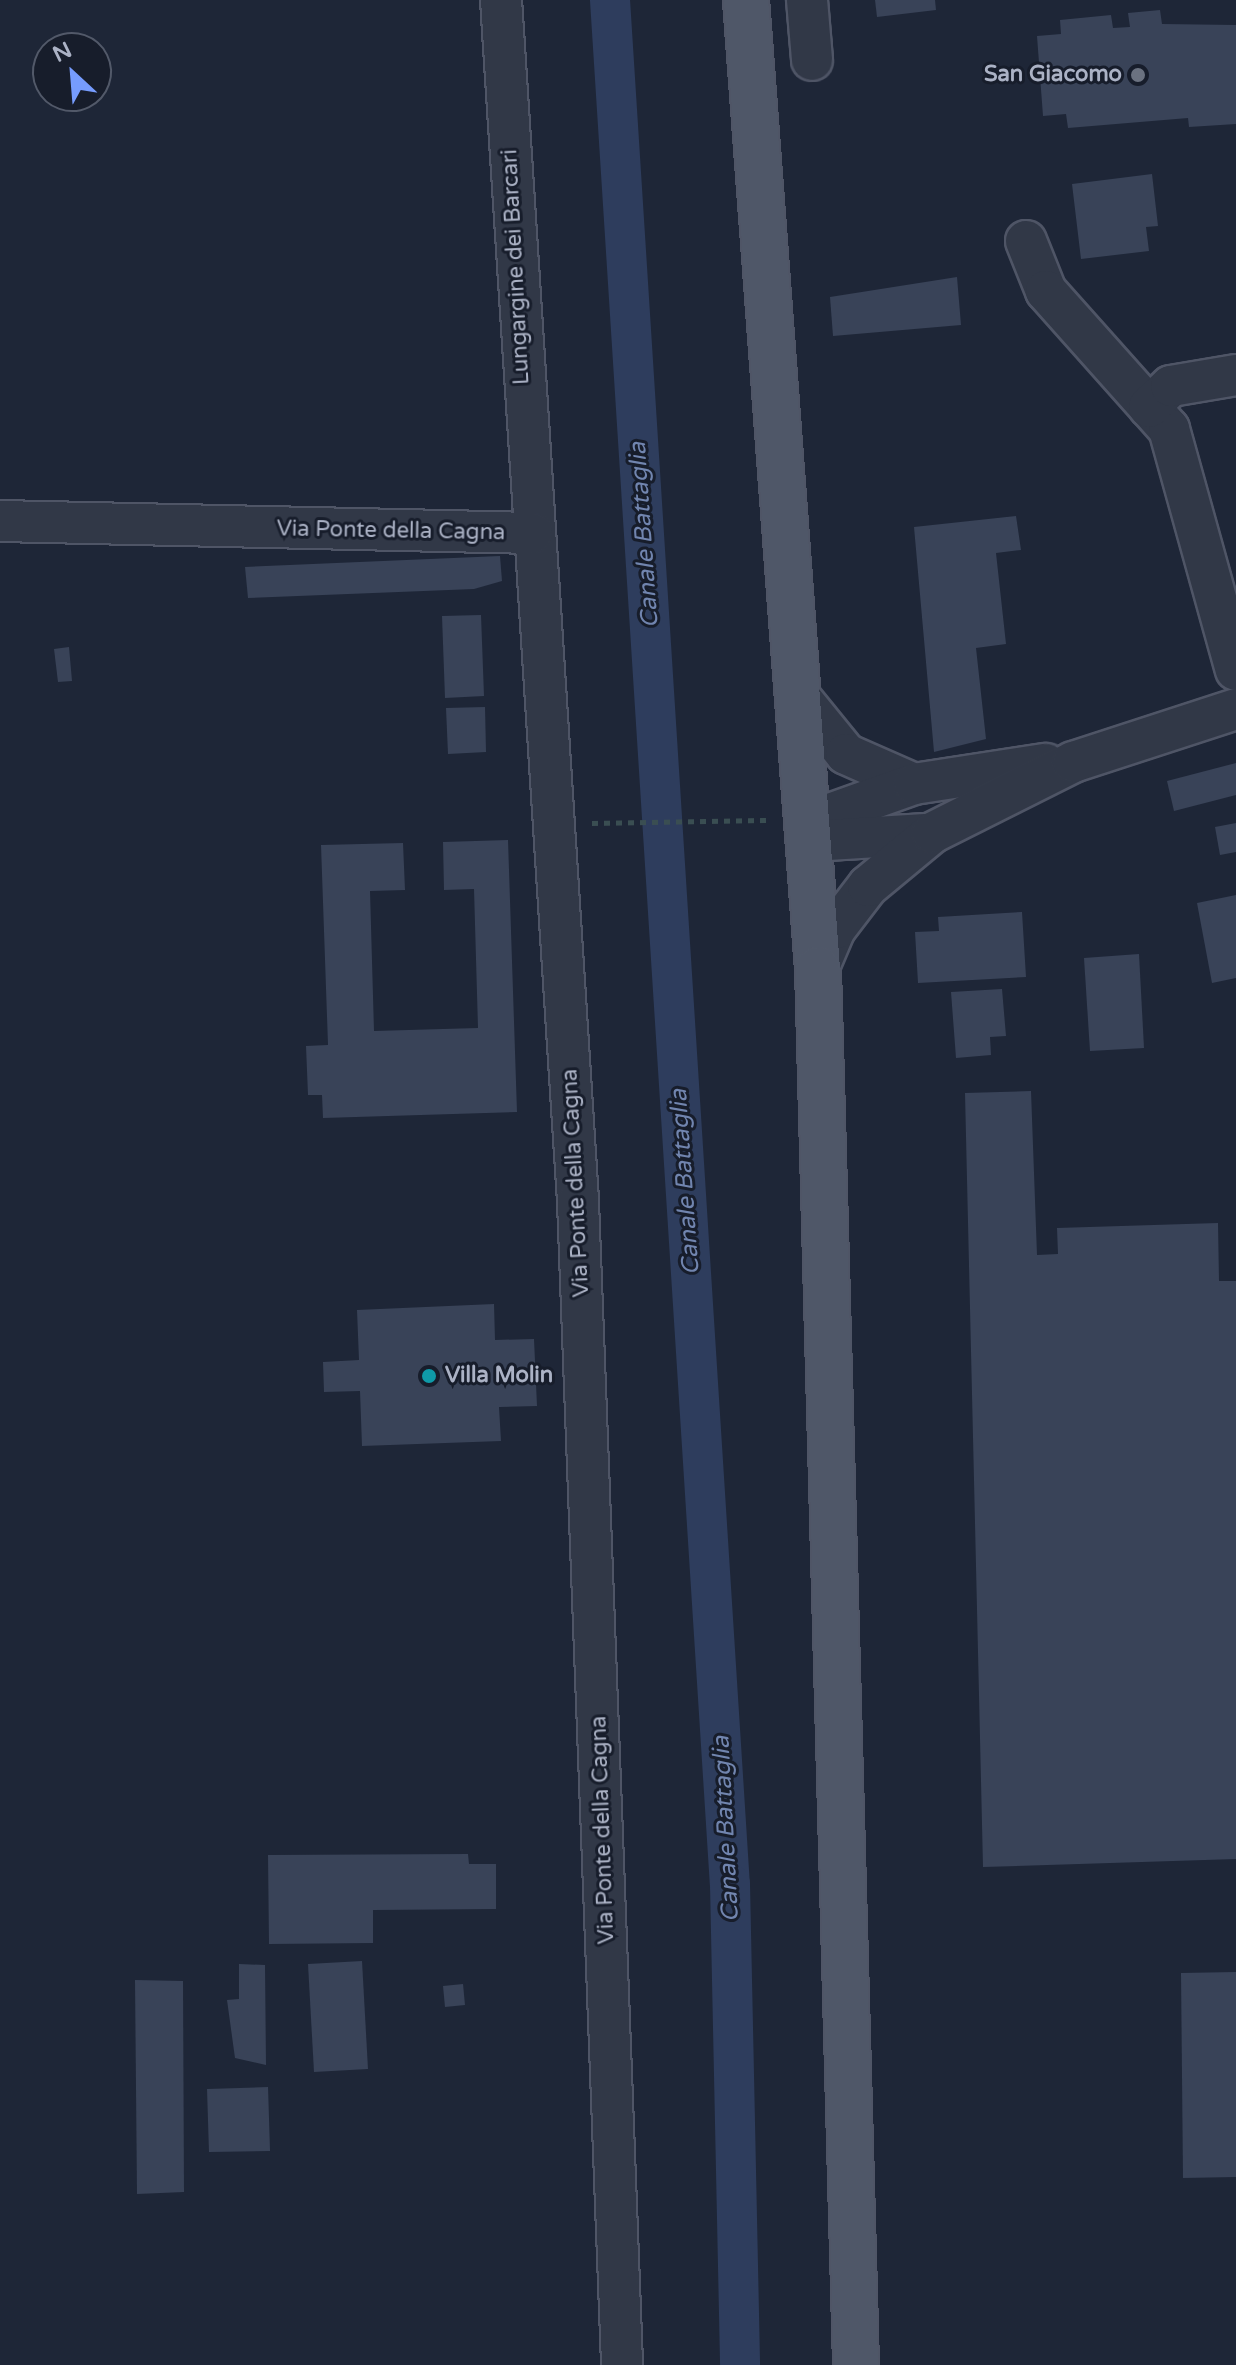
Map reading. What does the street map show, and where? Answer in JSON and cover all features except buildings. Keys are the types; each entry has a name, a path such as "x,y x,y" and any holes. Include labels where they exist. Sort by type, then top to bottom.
{"main road":[{"path":"746,0 803,701 798,828 818,969 856,2365"}],"street":[{"name":"Lungargine dei Barcari","path":"501,0 532,533"},
{"path":"807,0 812,60"},
{"path":"1026,241 1046,291 1149,407 1181,456 1236,670"},
{"path":"1149,407 1171,386 1236,375"},
{"name":"Via Ponte della Cagna","path":"0,521 532,533 578,1202 622,2365"},
{"path":"803,701 846,754 914,784"},
{"path":"818,969 835,929 868,886 932,833 1073,762 1236,709"},
{"path":"798,828 914,784 1073,762"},
{"path":"798,828 932,833"}],"path":[{"path":"589,823 798,828"}],"waterway":[{"name":"Canale Battaglia","path":"610,0 730,1884 740,2365"}],"place":[{"name":"San Giacomo","path":"1138,75"},
{"name":"Villa Molin","path":"429,1376"}]}
